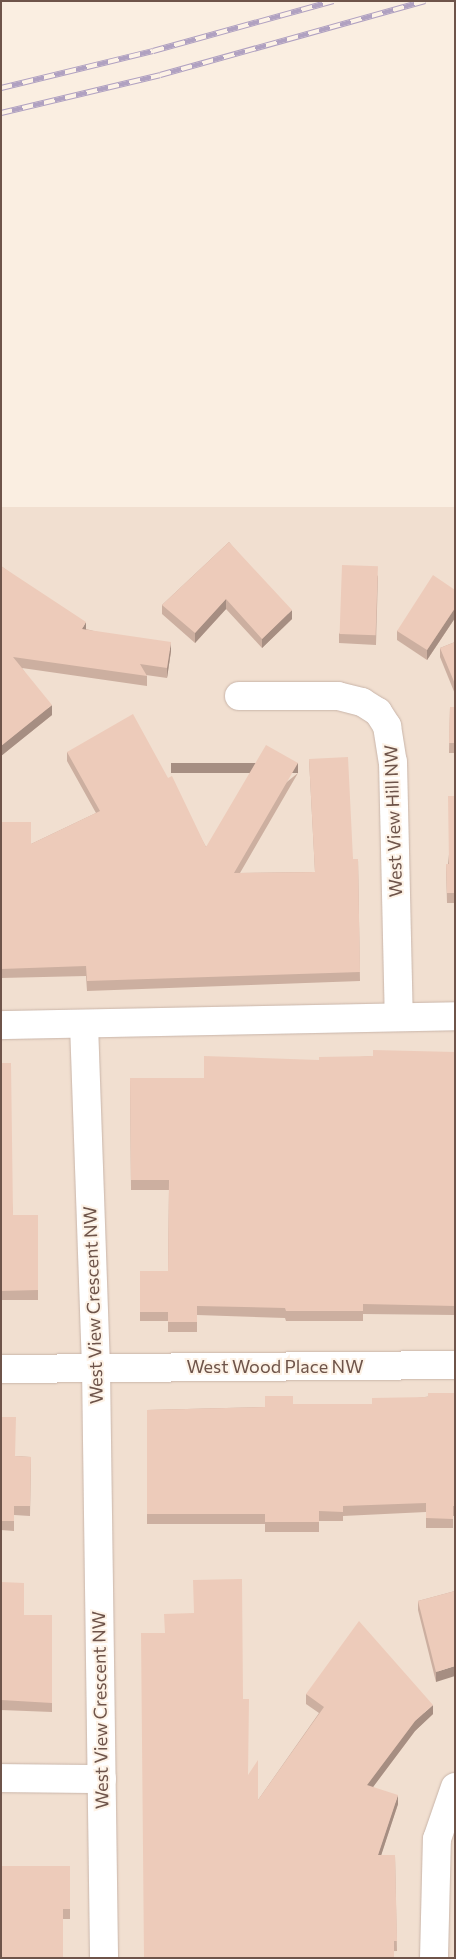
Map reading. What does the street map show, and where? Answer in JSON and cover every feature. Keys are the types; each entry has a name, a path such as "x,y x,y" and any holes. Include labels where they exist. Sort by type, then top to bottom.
{"street":[{"name":"West View Hill NW","path":"239,696 338,696 362,702 378,712 387,726 393,762 399,1017"},
{"path":"1,1025 455,1016"},
{"name":"West View Crescent NW","path":"84,1024 96,1367 104,1958"},
{"name":"West Wood Place NW","path":"1,1369 455,1365"},
{"path":"1,1778 102,1779"},
{"path":"434,1958 437,1839 455,1787"}],"shaded area":[{"path":"1,507 455,507 455,1958 1,1958"}],"building":[{"path":"229,542 292,610 262,639 226,599 195,633 162,605"},
{"path":"342,565 378,566 376,635 340,634"},
{"path":"1,566 86,622 82,629 171,642 167,668 140,664 147,676 13,657 52,705 1,746"},
{"path":"433,575 455,590 455,608 427,650 397,631"},
{"path":"455,642 455,684 440,648"},
{"path":"450,707 455,707 455,743 449,743"},
{"path":"133,714 168,778 172,776 206,847 266,745 298,763 234,873 315,872 309,759 348,757 353,859 358,859 360,972 87,981 86,966 1,969 1,822 31,822 31,844 100,811 67,752"},
{"path":"448,796 455,796 455,893 447,893 446,864 449,864"},
{"path":"373,1050 455,1052 455,1306 363,1304 363,1311 286,1311 285,1308 197,1306 197,1322 168,1322 168,1312 140,1312 140,1271 168,1271 169,1180 131,1180 130,1078 204,1078 204,1056 319,1060 319,1057 373,1056"},
{"path":"1,1063 11,1063 13,1215 38,1215 38,1290 1,1291"},
{"path":"428,1393 455,1393 455,1506 453,1506 453,1519 426,1518 426,1503 343,1506 343,1512 319,1511 319,1522 265,1522 265,1514 147,1514 147,1410 265,1407 265,1396 293,1396 293,1404 372,1404 372,1398 428,1397"},
{"path":"1,1417 16,1417 15,1456 31,1457 30,1506 14,1506 14,1521 1,1521"},
{"path":"242,1579 243,1699 249,1699 248,1775 258,1760 258,1800 324,1707 306,1694 359,1621 433,1705 415,1721 367,1785 398,1795 378,1855 395,1855 397,1941 394,1941 394,1958 144,1958 141,1633 165,1633 164,1614 194,1613 193,1580"},
{"path":"1,1582 24,1583 24,1615 52,1615 52,1703 1,1700"},
{"path":"455,1591 455,1666 436,1672 418,1601"},
{"path":"1,1866 70,1866 70,1909 63,1909 63,1958 1,1958"}],"railway":[{"path":"1,88 153,51 333,1"},
{"path":"1,113 160,75 425,1"}]}
